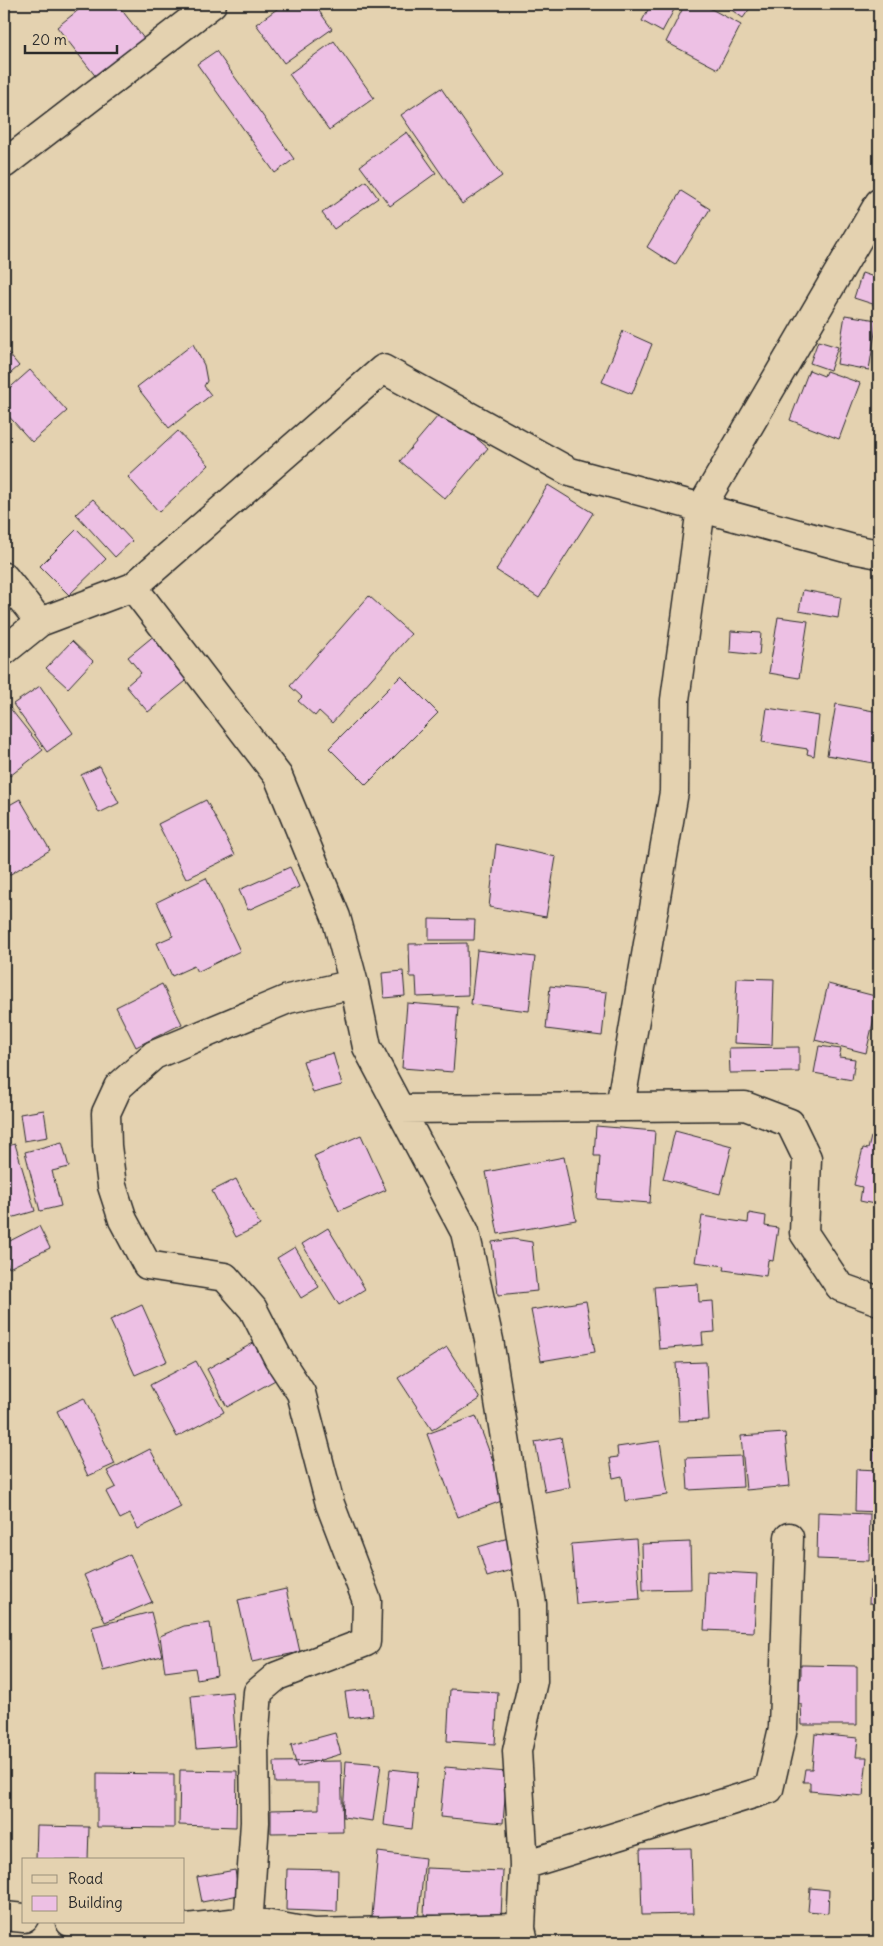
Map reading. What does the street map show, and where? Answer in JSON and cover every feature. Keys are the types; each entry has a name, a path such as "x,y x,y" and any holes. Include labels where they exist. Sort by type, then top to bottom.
{"street":[{"path":"4,164 212,4"},
{"path":"620,1107 674,792 675,700 701,508 879,203"},
{"path":"4,651 40,622 133,587 383,369 570,472 879,554"},
{"path":"4,577 40,622"},
{"path":"76,1924 98,1932 134,1934 248,1932 523,1935 524,1866 517,1751 533,1682 532,1604 489,1340 465,1232 434,1170 367,1047 354,984 336,916 278,776 133,587"},
{"path":"248,1932 255,1822 254,1742 258,1692 276,1676 366,1642 367,1601 330,1504 301,1393 278,1358 252,1309 225,1276 147,1265 123,1220 112,1186 107,1146 106,1113 118,1087 154,1055 288,999 354,984"},
{"path":"400,1109 745,1106 790,1124 807,1158 804,1233 840,1287 879,1300"},
{"path":"524,1866 769,1789 783,1728 789,1536"},
{"path":"4,1916 22,1918"}],"building":[{"path":"86,4 117,4 145,40 97,78 57,27"},
{"path":"284,4 314,4 332,29 284,63 256,24"},
{"path":"651,4 677,4 662,32 642,21"},
{"path":"685,4 702,4 741,25 718,69 666,42"},
{"path":"723,4 753,4 743,18"},
{"path":"334,41 374,98 329,130 289,74"},
{"path":"216,51 294,159 275,173 197,64"},
{"path":"441,88 502,176 462,204 401,115"},
{"path":"407,132 436,173 390,206 360,166"},
{"path":"366,181 378,198 334,229 322,213"},
{"path":"681,191 710,209 675,265 647,247"},
{"path":"879,272 879,306 854,298 862,273 877,278"},
{"path":"845,315 877,320 869,370 837,364"},
{"path":"623,331 652,344 632,394 602,382"},
{"path":"818,341 838,347 830,370 810,363"},
{"path":"193,344 204,365 207,381 204,386 211,395 169,428 137,387"},
{"path":"4,348 19,366 4,379"},
{"path":"30,370 67,411 32,442 4,411 4,393"},
{"path":"809,370 824,376 826,371 860,383 839,439 790,420"},
{"path":"443,410 488,448 445,499 400,461"},
{"path":"178,431 209,465 159,512 128,477"},
{"path":"548,485 593,513 539,598 496,570"},
{"path":"93,499 132,541 115,557 76,514"},
{"path":"77,529 106,559 69,595 40,566"},
{"path":"803,590 841,597 838,618 799,611"},
{"path":"369,596 411,634 332,723 319,711 315,716 298,701 302,697 290,686"},
{"path":"778,617 808,621 799,678 769,673"},
{"path":"731,631 761,633 759,655 730,652"},
{"path":"156,634 191,677 148,712 126,686 141,673 128,657"},
{"path":"72,641 93,661 68,688 46,668"},
{"path":"401,676 438,713 366,785 329,748"},
{"path":"40,686 73,733 47,752 13,704"},
{"path":"836,704 879,712 879,764 827,755"},
{"path":"9,707 43,750 10,776 4,768 4,712"},
{"path":"767,708 819,716 814,756 807,754 808,749 762,742"},
{"path":"100,766 119,803 99,813 81,775"},
{"path":"20,799 50,850 4,878 4,808"},
{"path":"206,800 235,855 186,879 158,824"},
{"path":"496,844 556,857 546,917 489,907"},
{"path":"290,867 299,887 248,910 239,890"},
{"path":"206,878 240,951 197,972 194,966 172,976 157,943 173,936 157,902"},
{"path":"429,919 475,920 474,940 429,940"},
{"path":"467,943 468,995 417,997 416,977 410,977 409,944"},
{"path":"477,950 535,957 529,1011 471,1004"},
{"path":"403,971 405,996 384,998 382,973"},
{"path":"737,978 774,979 772,1045 734,1043"},
{"path":"162,984 182,1024 136,1047 116,1007"},
{"path":"828,984 879,997 866,1053 815,1040"},
{"path":"550,986 607,992 602,1036 546,1029"},
{"path":"407,1003 458,1007 453,1072 402,1068"},
{"path":"819,1046 841,1049 839,1057 855,1059 852,1080 814,1073"},
{"path":"799,1047 799,1072 730,1073 729,1048"},
{"path":"333,1053 342,1085 313,1093 303,1061"},
{"path":"44,1110 48,1137 24,1141 20,1114"},
{"path":"596,1126 655,1131 650,1203 597,1199 600,1156 594,1156"},
{"path":"675,1131 732,1146 720,1194 663,1179"},
{"path":"361,1135 386,1190 339,1211 314,1156"},
{"path":"871,1137 879,1138 879,1205 860,1201 862,1187 854,1185 863,1148 868,1149"},
{"path":"62,1142 69,1167 52,1171 61,1206 40,1211 25,1152"},
{"path":"15,1144 35,1211 4,1220 4,1147"},
{"path":"564,1157 576,1220 498,1234 486,1172"},
{"path":"236,1179 260,1225 236,1237 212,1191"},
{"path":"749,1213 766,1216 765,1226 778,1228 773,1261 768,1260 766,1276 724,1270 725,1266 695,1262 702,1216 748,1223"},
{"path":"39,1226 50,1248 9,1268 4,1257 4,1244"},
{"path":"328,1228 365,1289 339,1305 302,1244"},
{"path":"513,1239 532,1242 537,1291 498,1295 492,1242"},
{"path":"295,1247 319,1287 301,1298 277,1258"},
{"path":"698,1284 699,1302 713,1301 715,1332 702,1333 703,1345 659,1349 654,1287"},
{"path":"586,1301 595,1352 541,1361 531,1310"},
{"path":"142,1305 167,1361 135,1375 110,1320"},
{"path":"264,1337 286,1374 227,1407 207,1369"},
{"path":"447,1347 480,1399 432,1430 398,1378"},
{"path":"196,1361 224,1412 177,1437 150,1385"},
{"path":"706,1362 709,1420 679,1421 676,1363"},
{"path":"876,1375 879,1375 879,1462 873,1462"},
{"path":"84,1398 115,1464 88,1476 57,1411"},
{"path":"476,1416 507,1499 458,1517 427,1434"},
{"path":"785,1433 790,1486 746,1490 741,1436"},
{"path":"561,1437 570,1487 545,1492 535,1442"},
{"path":"660,1441 668,1495 625,1501 622,1476 613,1478 610,1458 618,1457 617,1447"},
{"path":"150,1449 181,1507 138,1529 130,1514 120,1519 106,1492 116,1487 107,1471"},
{"path":"741,1456 743,1487 688,1490 686,1458"},
{"path":"856,1469 879,1470 879,1512 855,1511"},
{"path":"818,1512 870,1514 869,1561 817,1559"},
{"path":"515,1536 525,1566 487,1577 478,1547"},
{"path":"636,1539 640,1599 576,1604 571,1544"},
{"path":"690,1542 691,1589 643,1590 642,1544"},
{"path":"130,1554 152,1602 105,1622 84,1575"},
{"path":"4,1563 8,1585 4,1586"},
{"path":"707,1571 757,1574 754,1632 704,1630"},
{"path":"870,1581 879,1582 879,1604 869,1603"},
{"path":"286,1589 300,1652 252,1662 238,1600"},
{"path":"151,1612 162,1656 103,1671 92,1627"},
{"path":"210,1623 217,1675 197,1679 195,1668 165,1672 160,1636 184,1626"},
{"path":"801,1665 857,1666 857,1725 802,1725 801,1704 796,1704 796,1679 801,1679"},
{"path":"370,1689 373,1715 349,1718 345,1692"},
{"path":"450,1689 498,1692 495,1744 447,1741"},
{"path":"232,1692 236,1746 196,1749 191,1696"},
{"path":"335,1733 341,1754 297,1767 291,1745"},
{"path":"815,1734 858,1738 856,1757 867,1757 863,1796 810,1791 810,1782 803,1782 805,1769 812,1769"},
{"path":"341,1761 343,1832 271,1833 271,1810 319,1809 319,1783 275,1783 274,1762"},
{"path":"346,1761 381,1764 373,1821 343,1817"},
{"path":"445,1767 507,1772 503,1823 440,1817"},
{"path":"390,1769 418,1772 412,1829 384,1825"},
{"path":"180,1770 237,1771 236,1827 179,1825"},
{"path":"97,1773 174,1774 174,1828 97,1827"},
{"path":"4,1774 7,1774 5,1844 4,1844"},
{"path":"37,1826 89,1827 88,1858 36,1858"},
{"path":"691,1848 693,1914 642,1915 640,1849"},
{"path":"378,1852 425,1858 418,1921 372,1916"},
{"path":"426,1868 503,1871 501,1917 424,1915"},
{"path":"287,1869 338,1870 337,1912 286,1910"},
{"path":"235,1870 239,1895 202,1902 197,1877"},
{"path":"810,1888 829,1890 828,1913 808,1911"},
{"path":"223,1935 223,1942 161,1942"}]}
